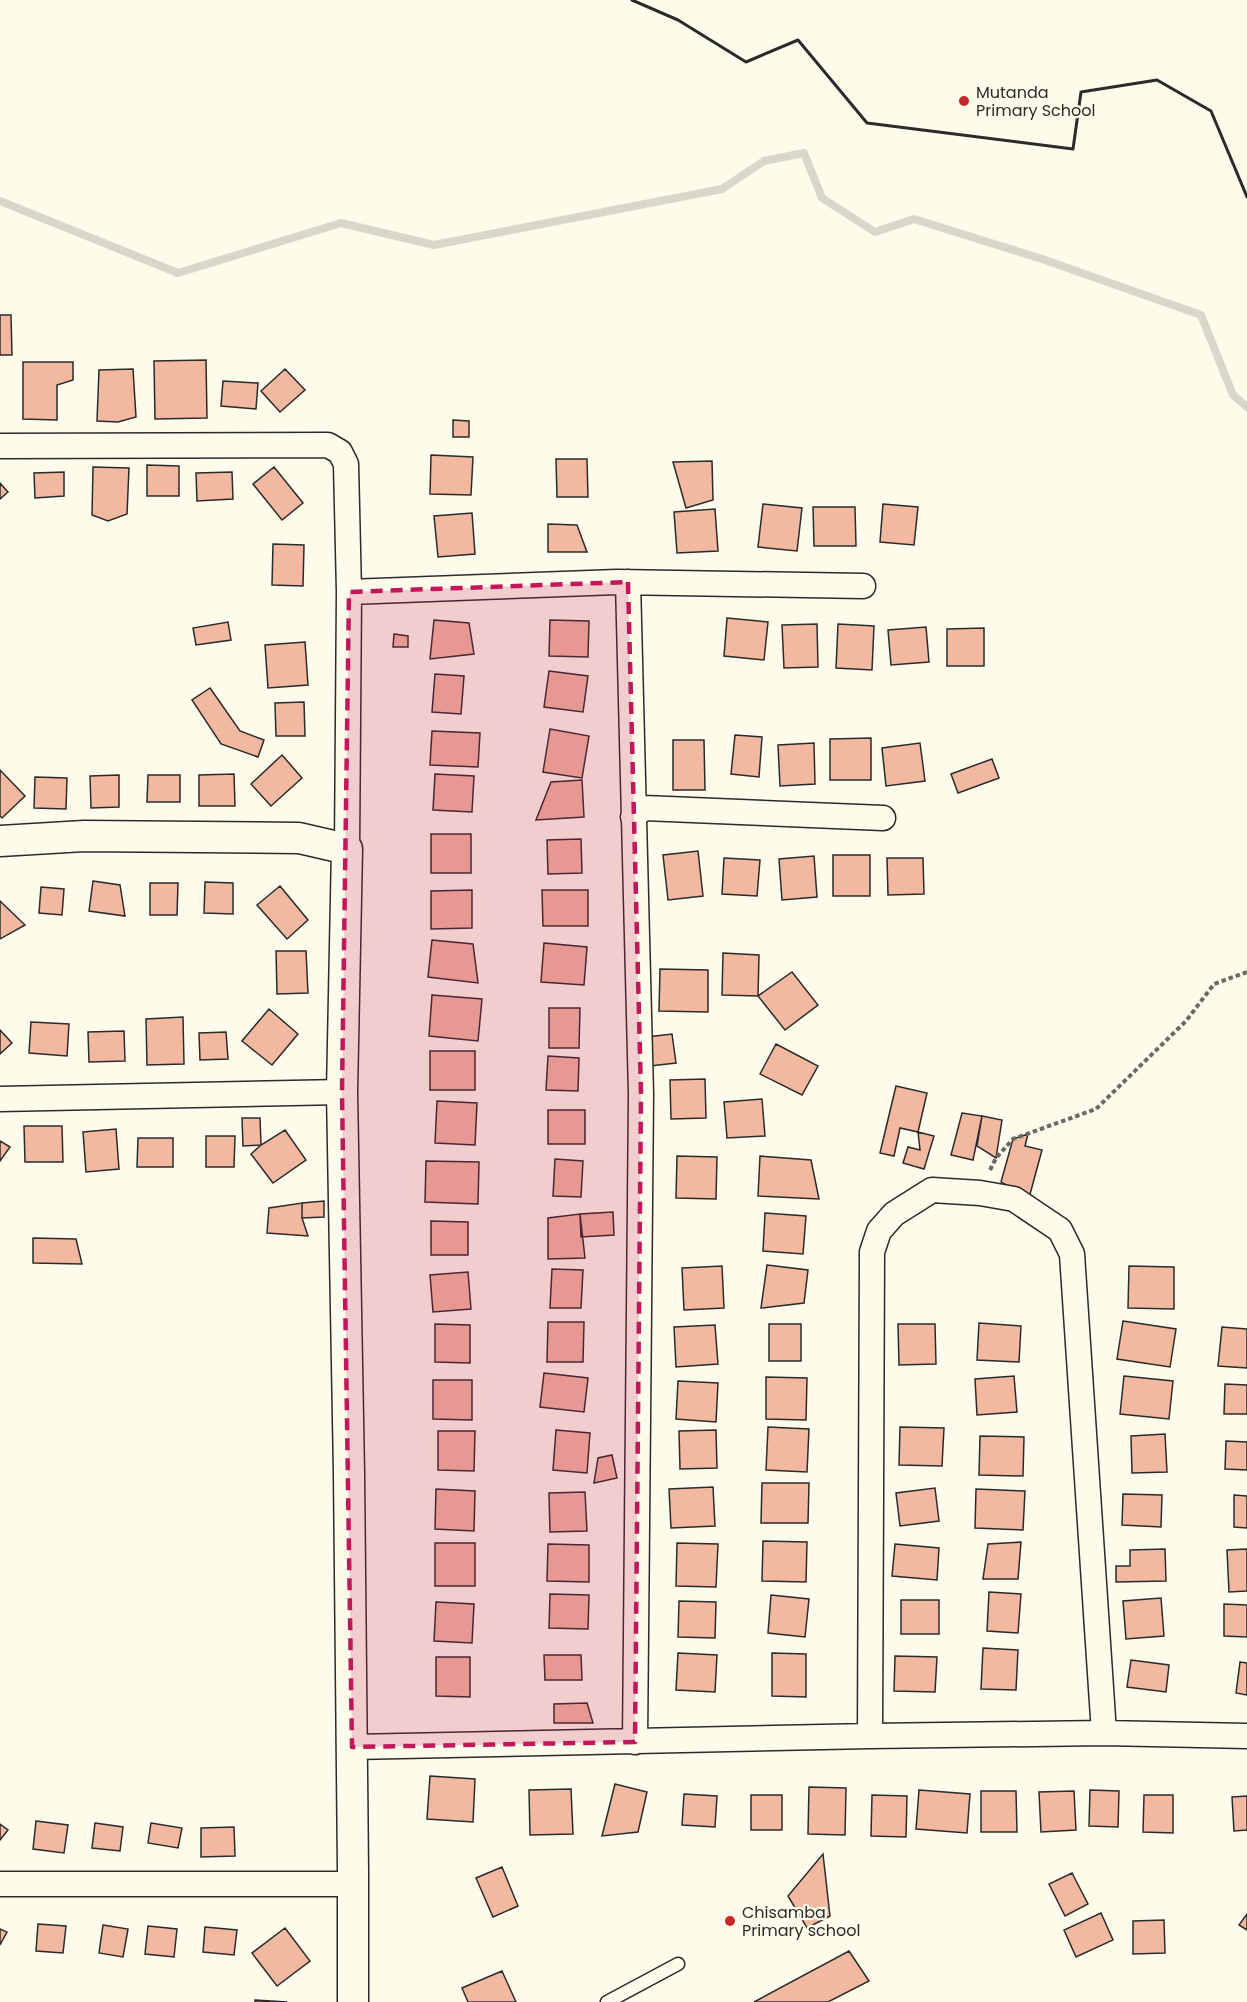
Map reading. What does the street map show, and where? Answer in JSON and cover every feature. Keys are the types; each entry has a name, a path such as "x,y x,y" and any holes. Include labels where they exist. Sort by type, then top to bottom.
{"street":[{"path":"0,446 328,445 340,452 346,464 349,592 342,1092 352,1747 353,2002"},
{"path":"349,592 628,582 863,586"},
{"path":"628,582 641,1094 635,1742"},
{"path":"633,817 644,808 883,818"},
{"path":"0,841 84,836 299,838 347,849"},
{"path":"0,1100 342,1092"},
{"path":"870,1736 872,1252 879,1231 894,1214 932,1190 980,1193 1014,1199 1060,1230 1072,1254 1104,1733"},
{"path":"352,1747 1104,1733 1247,1736"},
{"path":"0,1884 353,1884"}],"lane":[{"path":"607,2002 678,1964"}],"path":[{"path":"980,1193 996,1158 1013,1139 1096,1109 1186,1021 1214,984 1247,972"}],"highlighted area":[{"path":"628,582 641,1094 635,1742 352,1747 342,1092 349,592"}],"building":[{"path":"0,315 11,315 12,355 0,355"},
{"path":"206,360 207,418 155,419 154,361"},
{"path":"23,362 73,362 73,380 57,385 57,420 23,419"},
{"path":"133,369 136,417 118,422 97,421 99,370"},
{"path":"285,369 305,390 280,412 261,391"},
{"path":"223,381 258,383 256,409 221,406"},
{"path":"453,420 469,421 469,437 453,437"},
{"path":"431,455 473,457 471,495 430,494"},
{"path":"556,459 587,459 588,497 557,497"},
{"path":"712,461 713,500 686,508 673,462"},
{"path":"147,465 179,466 179,496 147,496"},
{"path":"93,467 129,468 127,514 108,521 92,515"},
{"path":"274,467 303,503 282,520 253,484"},
{"path":"64,472 64,496 35,498 34,473"},
{"path":"232,472 233,499 197,501 196,473"},
{"path":"0,483 8,492 0,499"},
{"path":"763,504 802,508 797,551 758,547"},
{"path":"883,504 918,507 914,545 880,542"},
{"path":"813,507 855,507 856,546 814,546"},
{"path":"715,509 718,551 677,553 674,512"},
{"path":"472,513 475,554 438,557 434,516"},
{"path":"548,524 577,525 587,552 548,552"},
{"path":"273,544 304,545 303,586 272,585"},
{"path":"727,618 768,622 764,660 724,656"},
{"path":"434,620 469,623 474,654 430,659"},
{"path":"550,620 589,621 588,657 549,656"},
{"path":"228,622 231,640 196,645 193,628"},
{"path":"817,624 818,667 784,668 782,625"},
{"path":"838,624 874,626 872,670 836,668"},
{"path":"926,627 929,662 891,665 888,630"},
{"path":"984,628 984,666 947,666 947,629"},
{"path":"394,634 408,636 408,647 393,647"},
{"path":"305,642 308,685 268,688 265,645"},
{"path":"549,671 588,676 583,712 544,707"},
{"path":"435,674 464,676 461,714 432,712"},
{"path":"210,688 240,731 264,740 258,757 221,744 192,700"},
{"path":"304,702 305,736 276,736 275,703"},
{"path":"550,729 589,736 582,778 543,772"},
{"path":"432,731 480,733 478,767 430,765"},
{"path":"735,735 762,737 759,777 731,774"},
{"path":"871,738 871,780 830,780 830,739"},
{"path":"673,740 704,740 705,790 673,790"},
{"path":"814,743 815,784 780,786 778,745"},
{"path":"920,743 925,781 886,786 882,748"},
{"path":"282,755 302,778 271,806 251,784"},
{"path":"992,759 999,778 958,793 951,774"},
{"path":"0,770 25,796 2,818 0,816"},
{"path":"234,774 235,806 199,806 199,775"},
{"path":"435,774 474,776 472,812 433,810"},
{"path":"119,775 119,807 91,808 90,776"},
{"path":"148,775 180,775 180,802 147,802"},
{"path":"35,777 67,778 66,809 34,808"},
{"path":"582,780 584,817 536,820 551,782"},
{"path":"431,834 471,834 471,873 431,873"},
{"path":"581,839 582,873 548,874 547,840"},
{"path":"698,851 703,896 668,900 663,855"},
{"path":"833,855 870,855 870,896 833,896"},
{"path":"814,856 817,897 782,900 779,859"},
{"path":"724,858 760,860 757,896 722,894"},
{"path":"887,858 923,858 924,894 888,895"},
{"path":"93,881 120,885 125,916 89,911"},
{"path":"205,882 233,883 233,914 204,913"},
{"path":"150,883 178,883 177,915 150,915"},
{"path":"280,886 308,920 287,939 257,905"},
{"path":"41,887 64,889 62,915 39,913"},
{"path":"472,890 472,928 431,929 431,891"},
{"path":"542,890 588,890 588,926 543,926"},
{"path":"0,901 25,925 0,939"},
{"path":"432,940 473,944 478,983 428,977"},
{"path":"544,943 587,947 584,985 541,982"},
{"path":"276,951 306,951 308,993 277,994"},
{"path":"723,953 759,955 758,996 722,995"},
{"path":"660,969 708,970 708,1012 659,1011"},
{"path":"792,972 818,1005 785,1030 758,996"},
{"path":"432,995 482,999 478,1041 429,1036"},
{"path":"549,1008 580,1008 579,1048 549,1048"},
{"path":"269,1009 298,1034 272,1065 242,1041"},
{"path":"183,1017 184,1064 147,1065 146,1019"},
{"path":"31,1022 69,1024 67,1056 29,1053"},
{"path":"0,1030 12,1043 0,1054"},
{"path":"124,1031 125,1061 89,1062 88,1032"},
{"path":"226,1032 228,1059 200,1060 199,1033"},
{"path":"672,1034 676,1063 650,1066 647,1037"},
{"path":"776,1044 818,1066 802,1095 760,1074"},
{"path":"430,1051 475,1051 475,1090 430,1090"},
{"path":"548,1056 579,1058 578,1091 546,1090"},
{"path":"705,1079 706,1118 671,1119 670,1080"},
{"path":"896,1086 927,1093 918,1132 900,1128 894,1156 880,1153"},
{"path":"762,1099 765,1136 727,1138 724,1102"},
{"path":"437,1101 477,1103 475,1145 435,1143"},
{"path":"548,1110 585,1110 585,1144 548,1144"},
{"path":"962,1113 982,1116 973,1160 951,1155"},
{"path":"982,1116 1002,1120 996,1158 977,1146"},
{"path":"242,1118 260,1118 261,1145 243,1146"},
{"path":"24,1126 62,1126 63,1162 25,1162"},
{"path":"116,1129 119,1169 86,1172 83,1132"},
{"path":"285,1130 306,1160 273,1183 251,1154"},
{"path":"918,1132 934,1136 924,1169 903,1163 908,1147 920,1150"},
{"path":"1028,1134 1025,1146 1042,1150 1029,1198 1001,1182 1013,1139"},
{"path":"206,1136 235,1136 234,1167 206,1167"},
{"path":"138,1138 173,1138 173,1167 137,1167"},
{"path":"0,1141 10,1147 0,1161"},
{"path":"677,1156 717,1157 716,1199 676,1198"},
{"path":"760,1156 811,1160 819,1199 758,1196"},
{"path":"555,1159 583,1161 581,1197 553,1196"},
{"path":"426,1161 479,1162 478,1204 425,1202"},
{"path":"324,1201 324,1217 302,1218 302,1203"},
{"path":"302,1203 302,1218 308,1236 267,1233 269,1208"},
{"path":"613,1212 614,1235 581,1237 580,1214"},
{"path":"765,1213 806,1216 803,1254 763,1251"},
{"path":"580,1214 585,1258 548,1259 548,1218"},
{"path":"431,1221 468,1222 468,1255 431,1255"},
{"path":"33,1238 76,1239 82,1264 33,1263"},
{"path":"767,1265 808,1270 804,1303 761,1308"},
{"path":"722,1266 724,1308 684,1310 682,1268"},
{"path":"1129,1266 1174,1267 1174,1309 1128,1308"},
{"path":"552,1269 583,1270 581,1308 550,1308"},
{"path":"468,1272 471,1309 433,1312 430,1275"},
{"path":"1123,1321 1176,1329 1170,1367 1117,1359"},
{"path":"548,1322 584,1322 583,1362 547,1362"},
{"path":"979,1323 1021,1326 1019,1362 977,1360"},
{"path":"435,1324 470,1325 470,1363 435,1362"},
{"path":"769,1324 801,1324 801,1361 769,1361"},
{"path":"898,1324 935,1324 936,1364 899,1365"},
{"path":"715,1325 718,1364 676,1367 674,1327"},
{"path":"1222,1327 1247,1329 1247,1368 1218,1366"},
{"path":"544,1373 588,1378 584,1412 540,1407"},
{"path":"1014,1376 1017,1412 977,1415 975,1379"},
{"path":"1124,1376 1173,1381 1169,1419 1120,1414"},
{"path":"766,1377 807,1378 806,1420 766,1419"},
{"path":"433,1380 472,1380 472,1420 433,1419"},
{"path":"678,1381 718,1383 716,1422 676,1419"},
{"path":"1225,1384 1247,1385 1247,1414 1224,1414"},
{"path":"768,1427 809,1429 807,1472 766,1470"},
{"path":"900,1427 944,1428 942,1466 899,1465"},
{"path":"556,1430 590,1433 587,1473 553,1470"},
{"path":"716,1430 717,1468 680,1469 679,1431"},
{"path":"438,1431 475,1431 474,1471 438,1470"},
{"path":"1165,1434 1167,1472 1132,1473 1131,1436"},
{"path":"980,1436 1024,1437 1023,1476 979,1475"},
{"path":"1226,1441 1247,1442 1247,1470 1225,1469"},
{"path":"612,1455 617,1478 594,1483 598,1458"},
{"path":"762,1483 809,1483 808,1523 761,1523"},
{"path":"713,1487 715,1526 671,1528 669,1489"},
{"path":"935,1488 939,1521 900,1526 896,1493"},
{"path":"436,1489 475,1491 474,1531 435,1529"},
{"path":"976,1489 1025,1491 1023,1530 975,1528"},
{"path":"585,1492 587,1531 550,1532 549,1493"},
{"path":"1123,1494 1162,1495 1161,1527 1122,1525"},
{"path":"1234,1495 1247,1496 1247,1528 1234,1527"},
{"path":"763,1541 807,1542 806,1582 762,1581"},
{"path":"1021,1542 1018,1579 983,1579 988,1544"},
{"path":"435,1543 475,1543 475,1586 435,1586"},
{"path":"677,1543 718,1544 716,1587 676,1586"},
{"path":"548,1544 589,1545 589,1582 547,1581"},
{"path":"895,1544 939,1548 937,1580 892,1576"},
{"path":"1165,1549 1166,1581 1116,1582 1116,1566 1130,1566 1130,1550"},
{"path":"1247,1549 1247,1591 1229,1592 1227,1550"},
{"path":"989,1592 1021,1594 1018,1633 987,1631"},
{"path":"550,1594 589,1595 588,1629 549,1628"},
{"path":"771,1595 809,1599 805,1637 768,1633"},
{"path":"1161,1598 1164,1636 1126,1639 1123,1601"},
{"path":"901,1600 939,1600 939,1634 901,1634"},
{"path":"679,1601 716,1602 715,1638 678,1637"},
{"path":"436,1602 474,1604 472,1643 434,1641"},
{"path":"1224,1604 1247,1605 1247,1637 1224,1636"},
{"path":"983,1648 1018,1650 1016,1690 981,1689"},
{"path":"678,1653 717,1655 715,1692 676,1690"},
{"path":"772,1653 806,1654 806,1697 772,1696"},
{"path":"544,1655 581,1655 582,1680 545,1680"},
{"path":"895,1656 937,1657 935,1692 894,1691"},
{"path":"436,1657 470,1657 470,1697 436,1696"},
{"path":"1131,1660 1169,1665 1166,1692 1127,1687"},
{"path":"1240,1662 1247,1663 1247,1695 1236,1693"},
{"path":"587,1703 593,1723 554,1723 554,1704"},
{"path":"430,1776 475,1779 473,1822 427,1819"},
{"path":"615,1784 647,1792 638,1832 602,1836"},
{"path":"809,1787 846,1788 845,1835 808,1834"},
{"path":"571,1789 573,1834 530,1835 529,1790"},
{"path":"919,1790 970,1794 967,1833 916,1829"},
{"path":"1090,1790 1119,1791 1118,1827 1089,1826"},
{"path":"981,1791 1016,1791 1017,1832 981,1832"},
{"path":"1074,1791 1076,1830 1041,1832 1039,1792"},
{"path":"684,1794 717,1796 715,1827 682,1825"},
{"path":"751,1795 782,1795 782,1830 751,1830"},
{"path":"872,1795 907,1796 906,1837 871,1836"},
{"path":"1144,1795 1173,1795 1173,1833 1143,1832"},
{"path":"1247,1796 1247,1830 1234,1831 1232,1797"},
{"path":"36,1821 68,1825 64,1853 33,1849"},
{"path":"95,1823 123,1827 120,1851 92,1848"},
{"path":"151,1823 182,1828 178,1848 148,1843"},
{"path":"0,1824 8,1830 0,1840"},
{"path":"234,1827 235,1856 201,1857 201,1828"},
{"path":"823,1854 830,1916 807,1928 788,1896"},
{"path":"502,1867 518,1906 493,1917 476,1878"},
{"path":"1072,1873 1088,1904 1065,1916 1049,1884"},
{"path":"1101,1913 1113,1940 1076,1957 1064,1930"},
{"path":"1247,1914 1247,1930 1239,1925"},
{"path":"1164,1920 1165,1953 1133,1954 1133,1921"},
{"path":"38,1924 66,1926 63,1953 36,1951"},
{"path":"103,1925 128,1929 123,1957 99,1953"},
{"path":"148,1926 177,1929 174,1957 145,1954"},
{"path":"205,1927 237,1930 234,1955 203,1952"},
{"path":"285,1928 310,1961 277,1986 252,1953"},
{"path":"0,1929 7,1932 0,1945"},
{"path":"849,1951 869,1981 828,2002 754,2002"},
{"path":"502,1971 516,2002 468,2002 462,1988"},
{"path":"255,2000 287,2002 255,2002"}],"waterway":[{"path":"0,201 178,273 341,223 434,245 722,189 764,161 804,153 822,198 875,232 914,219 1045,260 1201,315 1233,395 1247,407"}],"wall":[{"path":"632,0 678,20 746,62 798,40 867,123 1073,149 1081,92 1157,80 1211,111 1247,197"}],"place":[{"name":"Mutanda Primary School","path":"964,101"},
{"name":"Chisamba Primary school","path":"730,1921"}]}
